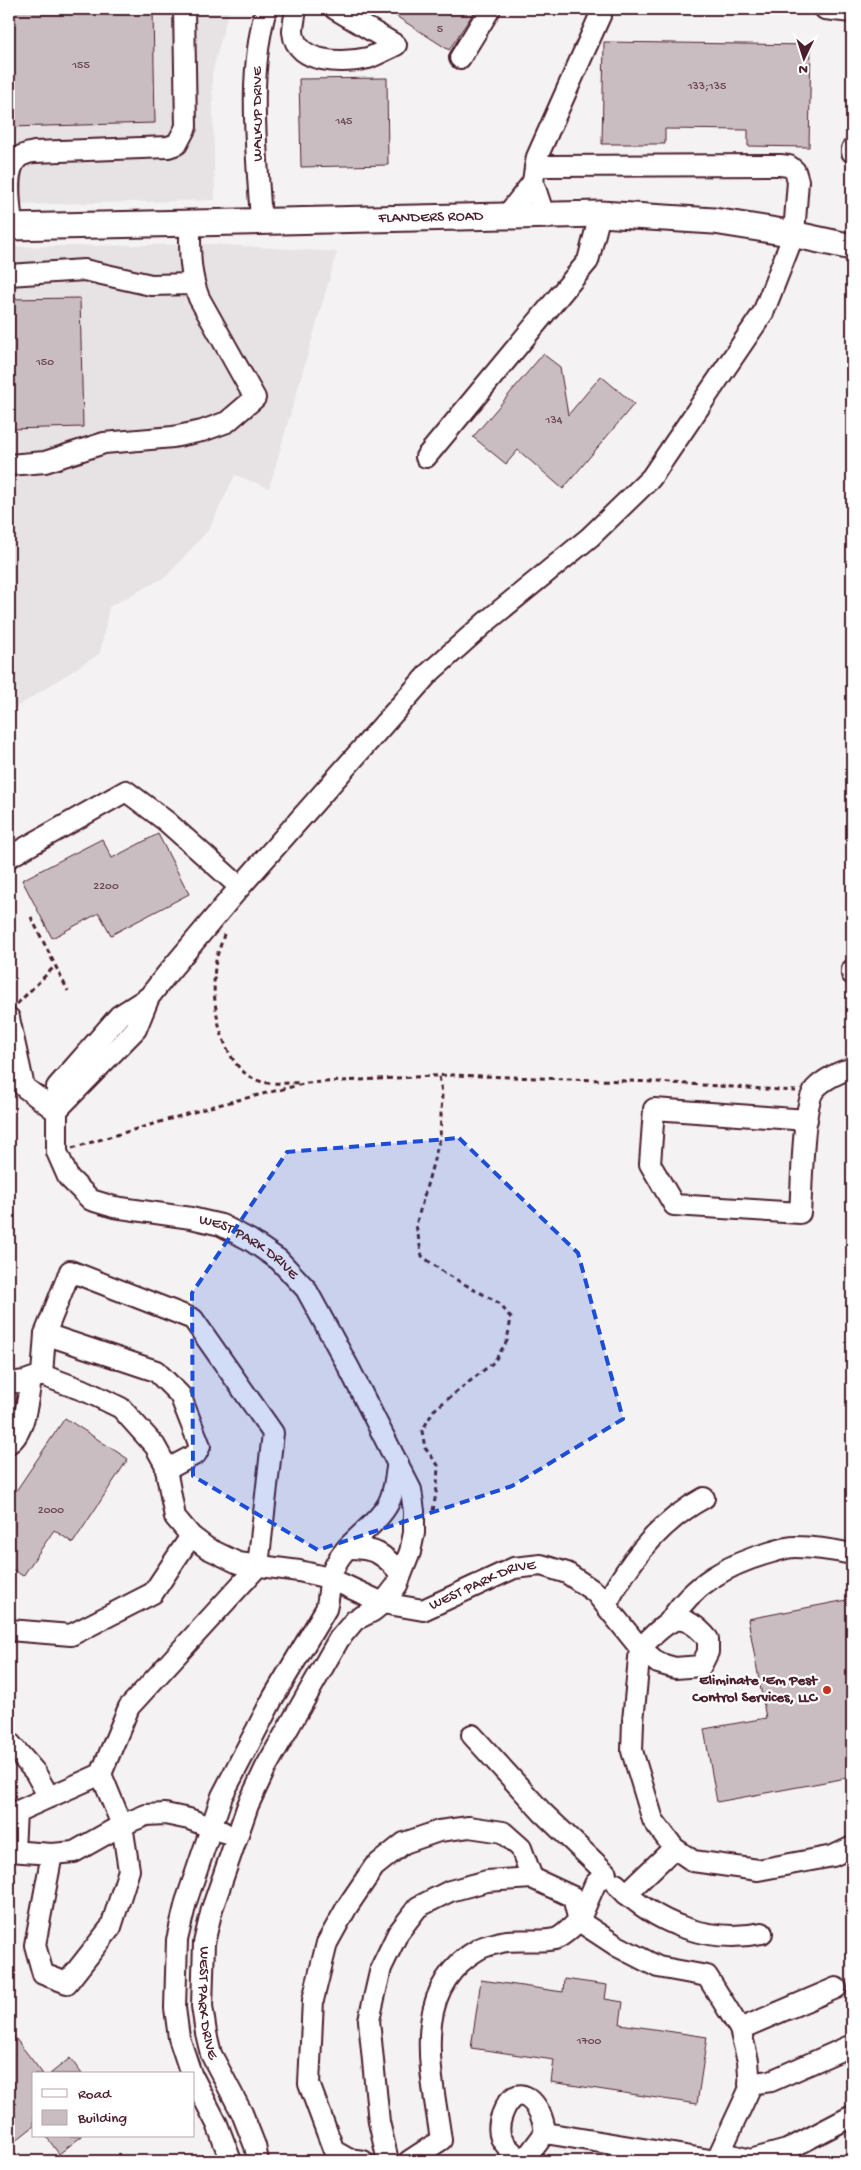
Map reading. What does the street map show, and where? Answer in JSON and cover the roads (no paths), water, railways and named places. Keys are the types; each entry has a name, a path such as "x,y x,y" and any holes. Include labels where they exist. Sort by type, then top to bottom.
{"main road":[{"name":"FLANDERS ROAD","path":"10,227 600,214 706,220 794,234 852,247"}],"street":[{"path":"10,227 9,176 17,159 26,154 34,152 168,147 177,144 186,127 184,9"},
{"name":"WALKUP DRIVE","path":"261,221 254,112 258,45 266,9"},
{"path":"296,9 293,32 297,45 304,52 323,60 348,62 363,59 396,45 336,9"},
{"path":"460,58 490,9"},
{"path":"544,215 534,175 537,156 603,9"},
{"path":"825,9 852,12"},
{"name":"WEST PARK DRIVE","path":"258,2161 255,2146 242,2113 211,2054 202,2006 204,1943 212,1909 236,1838 248,1805 266,1767 339,1639 355,1620 384,1603 397,1585 410,1552 414,1533 414,1511 411,1490 349,1368 306,1289 279,1260 250,1240 221,1225 191,1218 114,1207 91,1200 68,1177 57,1152 56,1087 119,1016 149,997 234,894 429,673 486,622 590,537 652,478 764,313 794,234 798,181 795,171 789,166 557,166 534,175"},
{"path":"507,215 534,175"},
{"path":"426,458 588,261 600,214"},
{"path":"9,465 45,462 104,444 173,437 202,431 227,422 255,398 193,284 190,267 190,223"},
{"path":"9,275 84,270 151,285 193,284"},
{"path":"9,857 126,791 166,821 234,894"},
{"path":"12,1012 24,1088 56,1112"},
{"path":"807,1120 654,1109 650,1164 674,1205 800,1213 807,1120 808,1104 813,1092 832,1077 852,1069"},
{"path":"9,1443 18,1433 37,1377 45,1334 70,1271 193,1319 273,1433 258,1566 129,1707 102,1774 122,1825 129,1870 112,1927 67,1983 43,1974 35,1945 52,1854"},
{"path":"45,1334 156,1371 180,1395 200,1446 196,1454 166,1470"},
{"path":"9,1383 37,1377"},
{"name":"WEST PARK DRIVE","path":"37,1377 88,1392 121,1408 155,1446 166,1470 175,1517 191,1536 207,1548 238,1564 299,1571 329,1578 384,1603 423,1610 514,1568 541,1565 567,1573 595,1592 640,1648 658,1663 686,1668 701,1666 708,1652 708,1638 696,1625 681,1619 669,1622"},
{"name":"WEST PARK DRIVE","path":"190,2072 179,2038 175,2008 176,1940 186,1902 211,1827 222,1796 242,1755 326,1609 330,1596 329,1578 338,1560 388,1504 398,1463"},
{"path":"606,1605 618,1581 641,1549 662,1527 688,1507 704,1498"},
{"path":"9,1630 71,1635 153,1593 191,1536"},
{"path":"852,1554 832,1550 793,1547 748,1558 709,1579 682,1602 669,1622 640,1648 632,1721 632,1751 653,1820 674,1848 693,1861 758,1870 833,1856 852,1847"},
{"path":"349,1548 368,1548 390,1561 401,1574"},
{"path":"472,1735 542,1812 626,1894 650,1912 688,1930 718,1936 748,1936 762,1932"},
{"path":"9,1742 35,1772 49,1797"},
{"path":"102,1774 12,1811 12,1850 52,1854 74,1852 122,1825 146,1815 165,1814 211,1827 236,1838"},
{"path":"363,2161 348,2159 334,2151 309,2084 313,2000 327,1943 347,1907 374,1867 404,1843 440,1831 468,1827 503,1832 521,1848 532,1878"},
{"path":"626,1894 674,1848"},
{"path":"408,2161 440,2140 429,2052 430,2023 439,1990 452,1970 480,1948 510,1940 556,1939 579,1921 595,1884 606,1873"},
{"path":"388,2161 379,2122 369,2020 381,1968 398,1933 418,1907 450,1891 487,1881 532,1878 573,1897 579,1921 617,1946 658,1967 707,1976 740,2029 748,2062 750,2088 738,2118 718,2158"},
{"path":"740,2029 836,1988"},
{"path":"749,2084 771,2081 850,2046"},
{"path":"195,2081 217,2124 231,2161"},
{"path":"518,2096 526,2096 535,2103 541,2112 545,2133 523,2161 504,2144 500,2137 500,2121 505,2108 511,2099 518,2096"},
{"path":"545,2133 718,2158 750,2160 787,2150 852,2116"}],"place":[{"name":"Eliminate 'Em Pest Control Services, LLC","path":"827,1690"}]}
